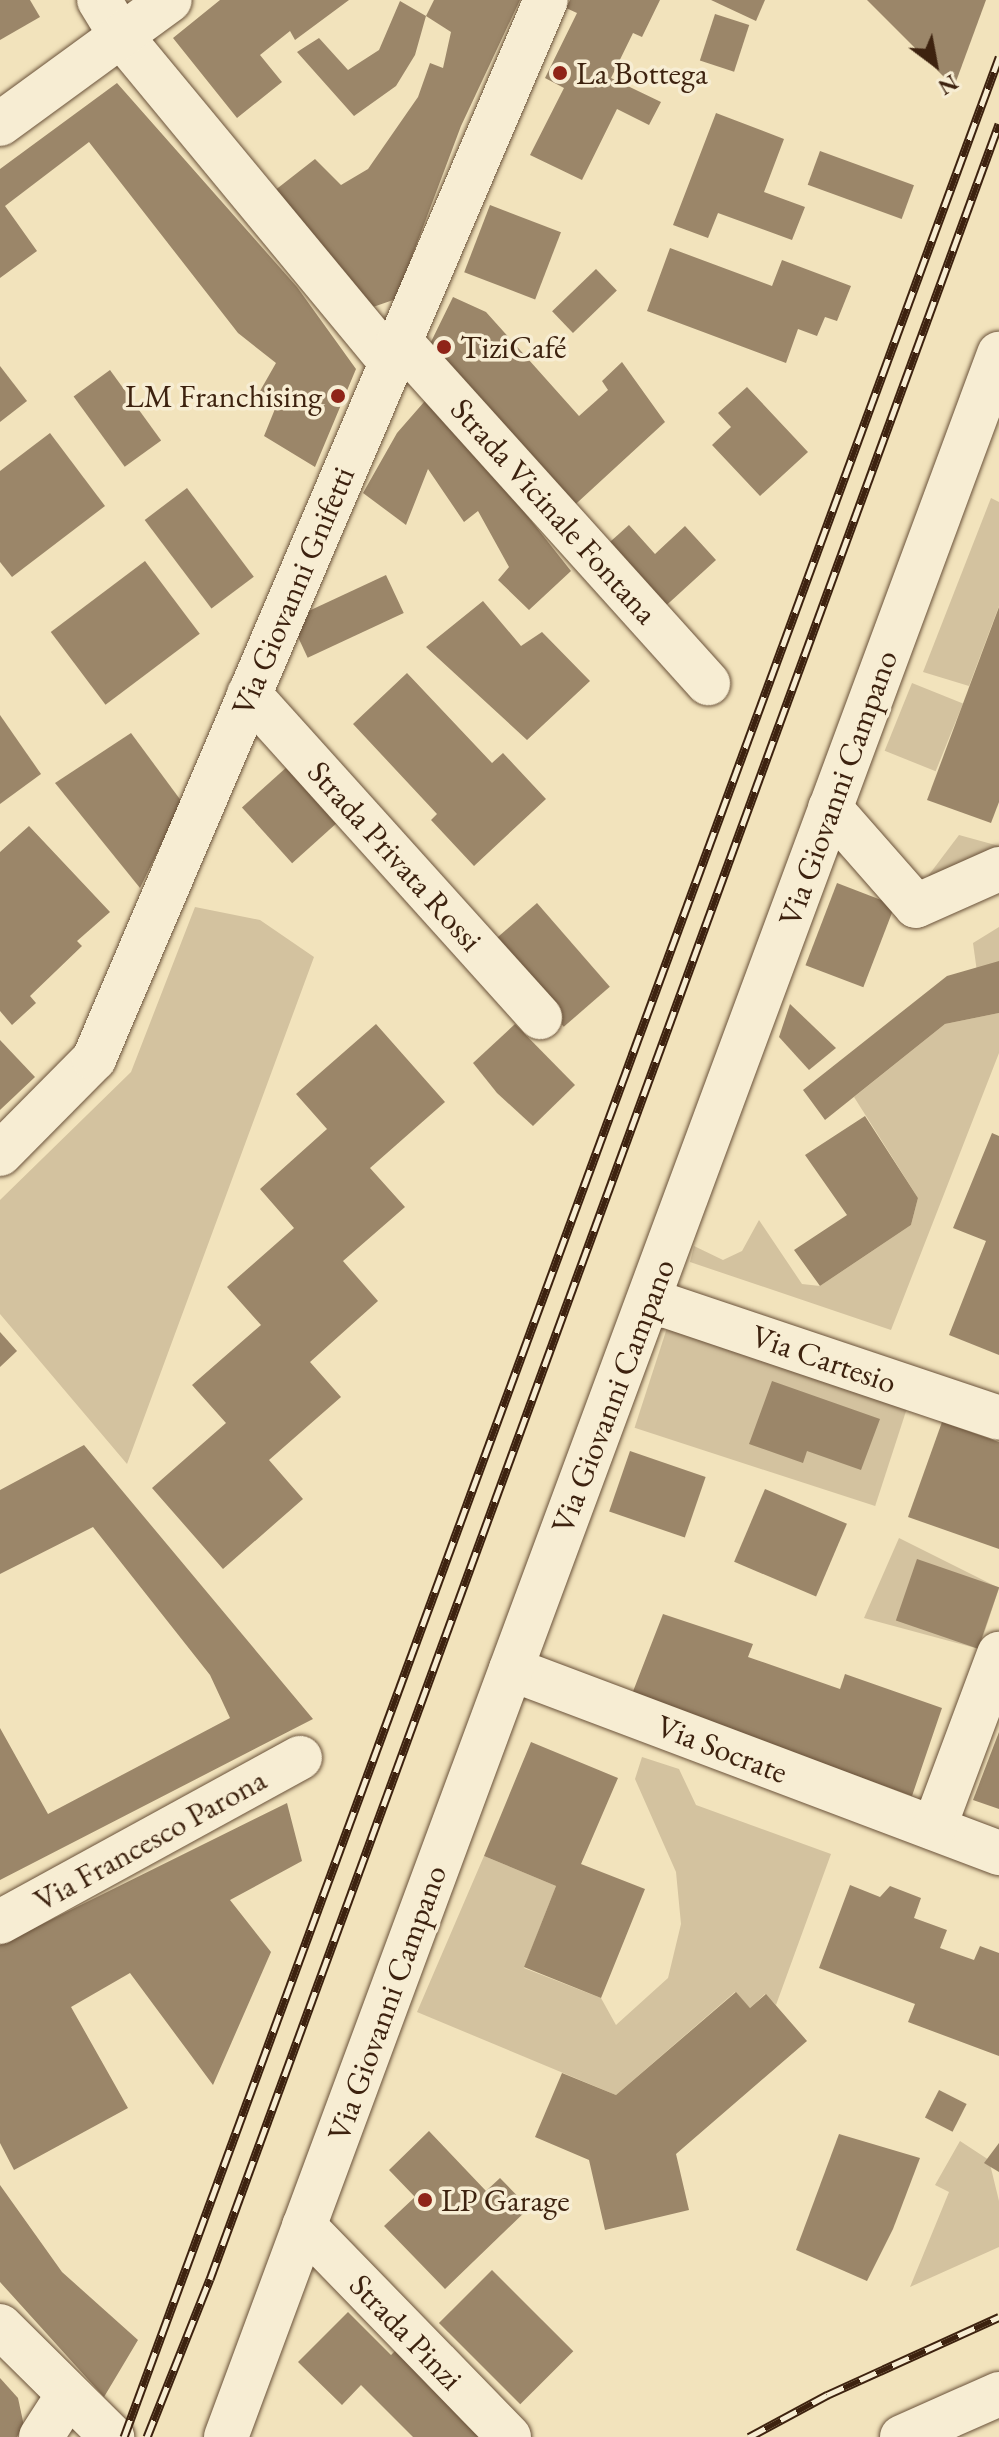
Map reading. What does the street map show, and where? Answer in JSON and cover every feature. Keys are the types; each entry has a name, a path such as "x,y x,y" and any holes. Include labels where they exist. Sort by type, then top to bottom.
{"street":[{"path":"0,124 110,18 170,0"},
{"name":"Via Giovanni Gnifetti","path":"0,1154 94,1059 394,350 546,0"},
{"name":"Strada Vicinale Fontana","path":"110,18 394,350 708,683"},
{"name":"Via Giovanni Campano","path":"226,2437 999,354"},
{"name":"Strada Privata Rossi","path":"249,694 540,1017"},
{"path":"830,808 916,906 999,869"},
{"name":"Via Cartesio","path":"649,1300 999,1418"},
{"path":"934,1828 999,1654"},
{"name":"Via Socrate","path":"511,1669 999,1853"},
{"name":"Via Francesco Parona","path":"0,1922 300,1758"},
{"name":"Strada Pinzi","path":"304,2226 509,2437"},
{"path":"0,2326 112,2437"},
{"path":"902,2437 999,2394"},
{"path":"41,2437 68,2395"}],"shaded area":[{"path":"991,498 999,502 999,606 969,686 923,672"},
{"path":"912,683 963,704 936,771 885,751"},
{"path":"959,835 999,846 922,884"},
{"path":"195,907 260,920 314,957 127,1464 0,1314 0,1200 131,1072"},
{"path":"999,927 999,970 978,979 973,943"},
{"path":"999,1013 999,1053 891,1330 690,1262 694,1246 723,1260 742,1251 759,1220 802,1284 820,1286 911,1225 918,1198 854,1097 945,1024"},
{"path":"667,1328 908,1406 875,1506 635,1428"},
{"path":"899,1538 999,1588 979,1649 864,1618"},
{"path":"642,1757 679,1769 696,1805 831,1854 776,2005 765,1994 750,2008 735,1992 616,2095 417,2012 484,1856 556,1886 524,1968 601,1998 616,2025 668,1978 681,1924 676,1872 635,1779"},
{"path":"960,2141 989,2160 999,2201 999,2247 910,2287 949,2192 935,2185"}],"building":[{"path":"0,0 30,0 40,17 0,40"},
{"path":"220,0 349,0 295,40 290,31 260,55 282,82 237,118 173,38"},
{"path":"434,0 520,0 461,126 396,299 373,307 274,191 315,159 341,185 368,169 418,97 430,63 443,68 451,32 426,16"},
{"path":"570,0 660,0 642,37 633,33 611,78 661,102 649,125 617,109 582,180 530,155 564,88 545,78 577,13 566,8"},
{"path":"711,0 765,0 756,21"},
{"path":"867,0 986,0 954,87"},
{"path":"400,1 426,16 415,55 396,86 354,116 297,52 319,38 348,70 379,50"},
{"path":"715,14 749,25 734,72 700,61"},
{"path":"117,83 297,287 356,369 315,467 264,436 279,399 260,391 276,363 238,333 89,142 5,206 37,251 0,278 0,169"},
{"path":"716,113 784,139 764,192 805,207 792,240 718,213 708,238 673,225"},
{"path":"820,151 914,185 902,219 808,185"},
{"path":"490,205 561,232 535,299 464,272"},
{"path":"670,248 772,286 782,260 851,286 837,321 825,317 817,336 798,329 786,363 647,311"},
{"path":"596,269 617,291 573,333 552,311"},
{"path":"453,297 486,312 579,416 608,390 602,381 622,362 665,422 566,513 428,348"},
{"path":"0,366 27,401 0,422"},
{"path":"110,370 161,440 125,467 74,396"},
{"path":"747,387 808,452 760,496 712,445 731,427 718,413"},
{"path":"431,394 571,571 529,610 498,580 509,567 478,511 464,522 428,469 406,525 363,493 397,433"},
{"path":"50,433 105,506 12,577 0,562 0,471"},
{"path":"187,488 254,577 211,609 145,520"},
{"path":"629,525 655,554 685,526 716,560 659,612 602,549"},
{"path":"145,561 200,634 106,705 51,632"},
{"path":"386,575 404,613 308,658 290,620"},
{"path":"483,601 521,646 542,632 590,681 527,740 426,647"},
{"path":"999,607 999,802 991,823 927,800"},
{"path":"407,673 492,763 503,753 546,799 474,866 431,820 437,814 353,724"},
{"path":"0,715 41,774 0,804"},
{"path":"131,733 182,802 140,888 55,783"},
{"path":"288,766 338,822 292,863 242,807"},
{"path":"29,826 110,912 77,941 82,946 30,996 36,1003 12,1025 0,1011 0,852"},
{"path":"837,883 895,905 863,987 805,965"},
{"path":"537,903 610,987 564,1027 491,943"},
{"path":"999,961 999,1013 945,1024 825,1120 803,1090 947,976"},
{"path":"790,1004 836,1048 809,1070 779,1037"},
{"path":"376,1024 445,1102 370,1168 405,1207 343,1261 378,1301 310,1362 341,1397 269,1460 303,1499 223,1569 152,1488 226,1423 192,1385 261,1325 227,1287 294,1228 260,1189 327,1129 296,1094"},
{"path":"515,1024 575,1085 533,1126 497,1093 473,1063"},
{"path":"0,1040 35,1077 0,1110"},
{"path":"865,1116 918,1198 911,1225 820,1286 794,1250 847,1215 805,1155"},
{"path":"992,1133 999,1136 999,1355 949,1335 986,1241 953,1228"},
{"path":"0,1332 17,1351 0,1367"},
{"path":"772,1381 880,1419 861,1470 807,1451 803,1463 749,1444"},
{"path":"942,1422 999,1442 999,1549 908,1517"},
{"path":"84,1445 313,1719 0,1880 0,1728 48,1814 230,1718 210,1675 93,1527 0,1574 0,1490"},
{"path":"630,1451 706,1477 685,1538 609,1512"},
{"path":"765,1489 847,1524 816,1596 734,1562"},
{"path":"917,1559 999,1587 978,1649 896,1620"},
{"path":"663,1614 753,1644 748,1657 840,1689 845,1674 942,1708 912,1796 632,1694"},
{"path":"999,1732 999,1809 973,1800"},
{"path":"531,1742 618,1778 581,1864 645,1889 601,1998 524,1967 556,1886 484,1856"},
{"path":"287,1803 302,1861 230,1900 271,1952 213,2085 130,1973 71,2007 128,2108 14,2170 0,2143 0,1945"},
{"path":"850,1885 880,1897 890,1886 921,1898 914,1918 947,1930 940,1948 974,1960 980,1946 999,1953 999,2056 908,2022 915,2004 819,1968"},
{"path":"736,1992 750,2008 766,1994 807,2041 676,2154 689,2210 605,2230 589,2160 535,2137 562,2073 616,2095"},
{"path":"939,2090 967,2104 953,2132 925,2118"},
{"path":"429,2131 486,2191 500,2178 529,2208 445,2289 384,2226 415,2197 389,2170"},
{"path":"839,2134 920,2158 893,2229 867,2281 796,2250"},
{"path":"999,2143 999,2172 984,2163"},
{"path":"0,2185 62,2272 138,2340 104,2397 0,2282"},
{"path":"492,2270 573,2351 520,2404 439,2323"},
{"path":"348,2312 391,2355 401,2345 493,2437 413,2437 361,2385 342,2405 298,2362"},
{"path":"0,2378 18,2398 24,2426 17,2437 0,2437"}],"railway":[{"path":"124,2437 999,57"},
{"path":"147,2437 210,2279 999,124"},
{"path":"749,2437 827,2395 999,2317"}],"place":[{"name":"La Bottega","path":"560,73"},
{"name":"TiziCafé","path":"444,347"},
{"name":"LM Franchising","path":"338,396"},
{"name":"LP Garage","path":"425,2200"}]}
